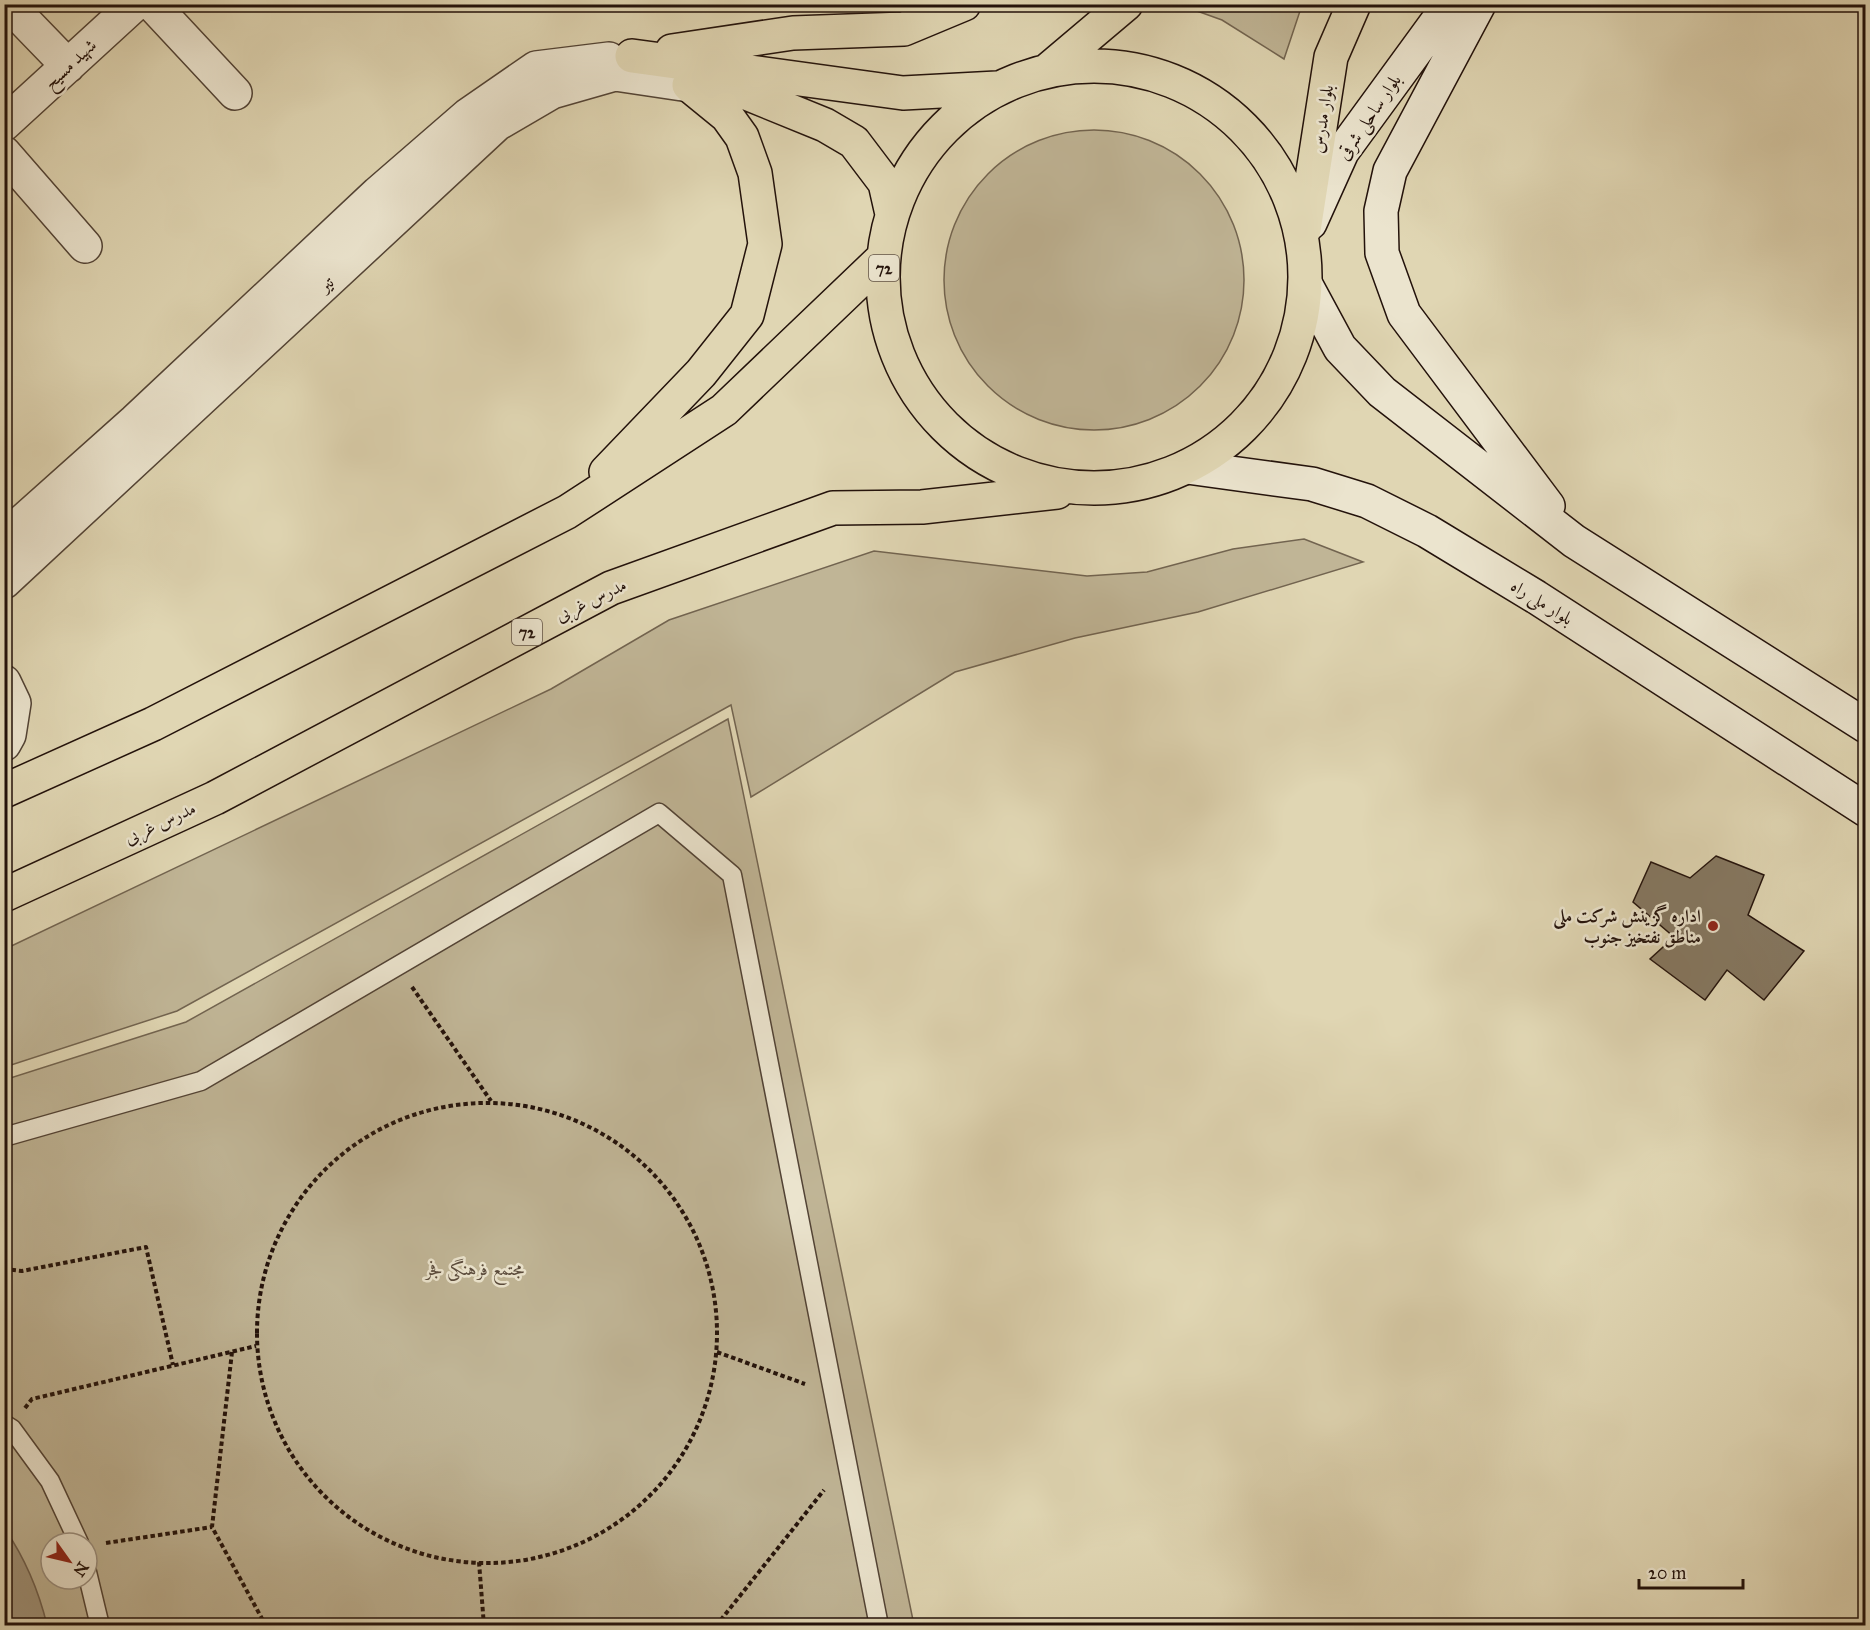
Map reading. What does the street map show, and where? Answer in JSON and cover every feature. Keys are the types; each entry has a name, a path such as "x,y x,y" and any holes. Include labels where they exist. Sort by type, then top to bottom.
{"highway":[{"path":"632,56 793,33 904,29 964,4"},
{"name":"72","path":"1049,69 1126,4"},
{"name":"بلوار مدرس","path":"1303,238 1331,57 1354,4"},
{"path":"632,56 903,93 997,88"},
{"name":"72","path":"1105,64 1161,74 1212,99 1255,137 1286,184 1303,238 1306,285 1296,341 1272,393 1234,436 1187,467 1138,485 1086,489 1038,482 992,463 952,435 920,398 897,354 884,306 884,257 892,214 916,164 951,121 997,88 1049,69 1105,64"},
{"path":"689,85 744,92 825,125 854,142 885,183 892,214"},
{"path":"567,512 701,372 747,315 765,244 755,172 742,137 727,116 689,85"},
{"name":"72","path":"4,791 153,724 567,512 724,410 884,257"},
{"name":"مدرس غربی","path":"4,895 215,798 611,588 833,508 922,507 1086,489"}],"main road":[{"path":"8,4 68,66"},
{"name":"شهید مسیح","path":"4,124 135,4"},
{"path":"152,4 235,93"},
{"name":"بلوار ساحلی شرقی","path":"1303,238 1342,152 1450,4"},
{"path":"1479,4 1390,171 1381,211 1382,253 1404,314 1574,541"},
{"name":"تیر","path":"4,538 135,421 378,193 468,115 536,68 632,56"},
{"name":"تیر","path":"4,582 497,124 552,92 615,74 689,85"},
{"path":"4,153 85,246"},
{"path":"1306,285 1340,348 1382,392 1574,541 1866,726"},
{"name":"بلوار ملی راه","path":"1187,467 1312,484 1367,501 1427,531 1536,597 1866,810"},
{"path":"4,682 14,703 9,735 4,744"}],"lane":[{"path":"4,1137 201,1081 659,813 732,875 879,1626"},
{"path":"8,1426 50,1481 73,1531"},
{"path":"92,1591 100,1626"}],"path":[{"path":"398,966 491,1101"},
{"path":"491,1101 553,1111 611,1137 659,1177 694,1229 714,1289 717,1352 704,1413 674,1469 630,1514 576,1546 514,1562 452,1562 391,1544 338,1510 296,1464 291,1455 268,1408 256,1346 262,1283 284,1224 321,1173 370,1134 380,1129 429,1109 491,1101"},
{"path":"4,1269 22,1271 146,1247 173,1365"},
{"path":"8,1426 32,1399 256,1346"},
{"path":"232,1352 212,1527 267,1626"},
{"path":"717,1352 834,1395"},
{"path":"716,1626 847,1461"},
{"path":"99,1544 212,1527"},
{"path":"479,1562 484,1626"}],"green space":[{"path":"1180,5 1302,5 1284,59 1222,20"},
{"path":"1094,130 1123,133 1151,141 1177,155 1200,174 1219,197 1233,223 1241,251 1244,280 1241,309 1233,337 1219,363 1200,386 1177,405 1151,419 1123,427 1094,430 1065,427 1037,419 1011,405 988,386 969,363 955,337 947,309 944,280 947,251 955,223 969,197 988,174 1011,155 1037,141 1065,133"},
{"path":"1304,539 1363,562 1198,612 1075,638 955,672 751,797 731,705 177,1011 5,1067 5,949 551,689 669,620 874,551 1087,576 1147,572 1233,549"},
{"name":"مجتمع فرهنگی فجر","path":"728,719 914,1625 5,1625 4,1080 186,1022"}],"shaded area":[{"path":"5,1529 30,1575 47,1625 5,1625"}],"building":[{"name":"اداره گزینش شرکت ملی مناطق نفتخیز جنوب","path":"1716,856 1764,875 1748,915 1804,951 1764,1000 1727,970 1705,1000 1650,959 1674,937 1633,902 1651,862 1690,878"}],"place":[{"name":"اداره گزینش شرکت ملی مناطق نفتخیز جنوب","path":"1713,926"}]}
